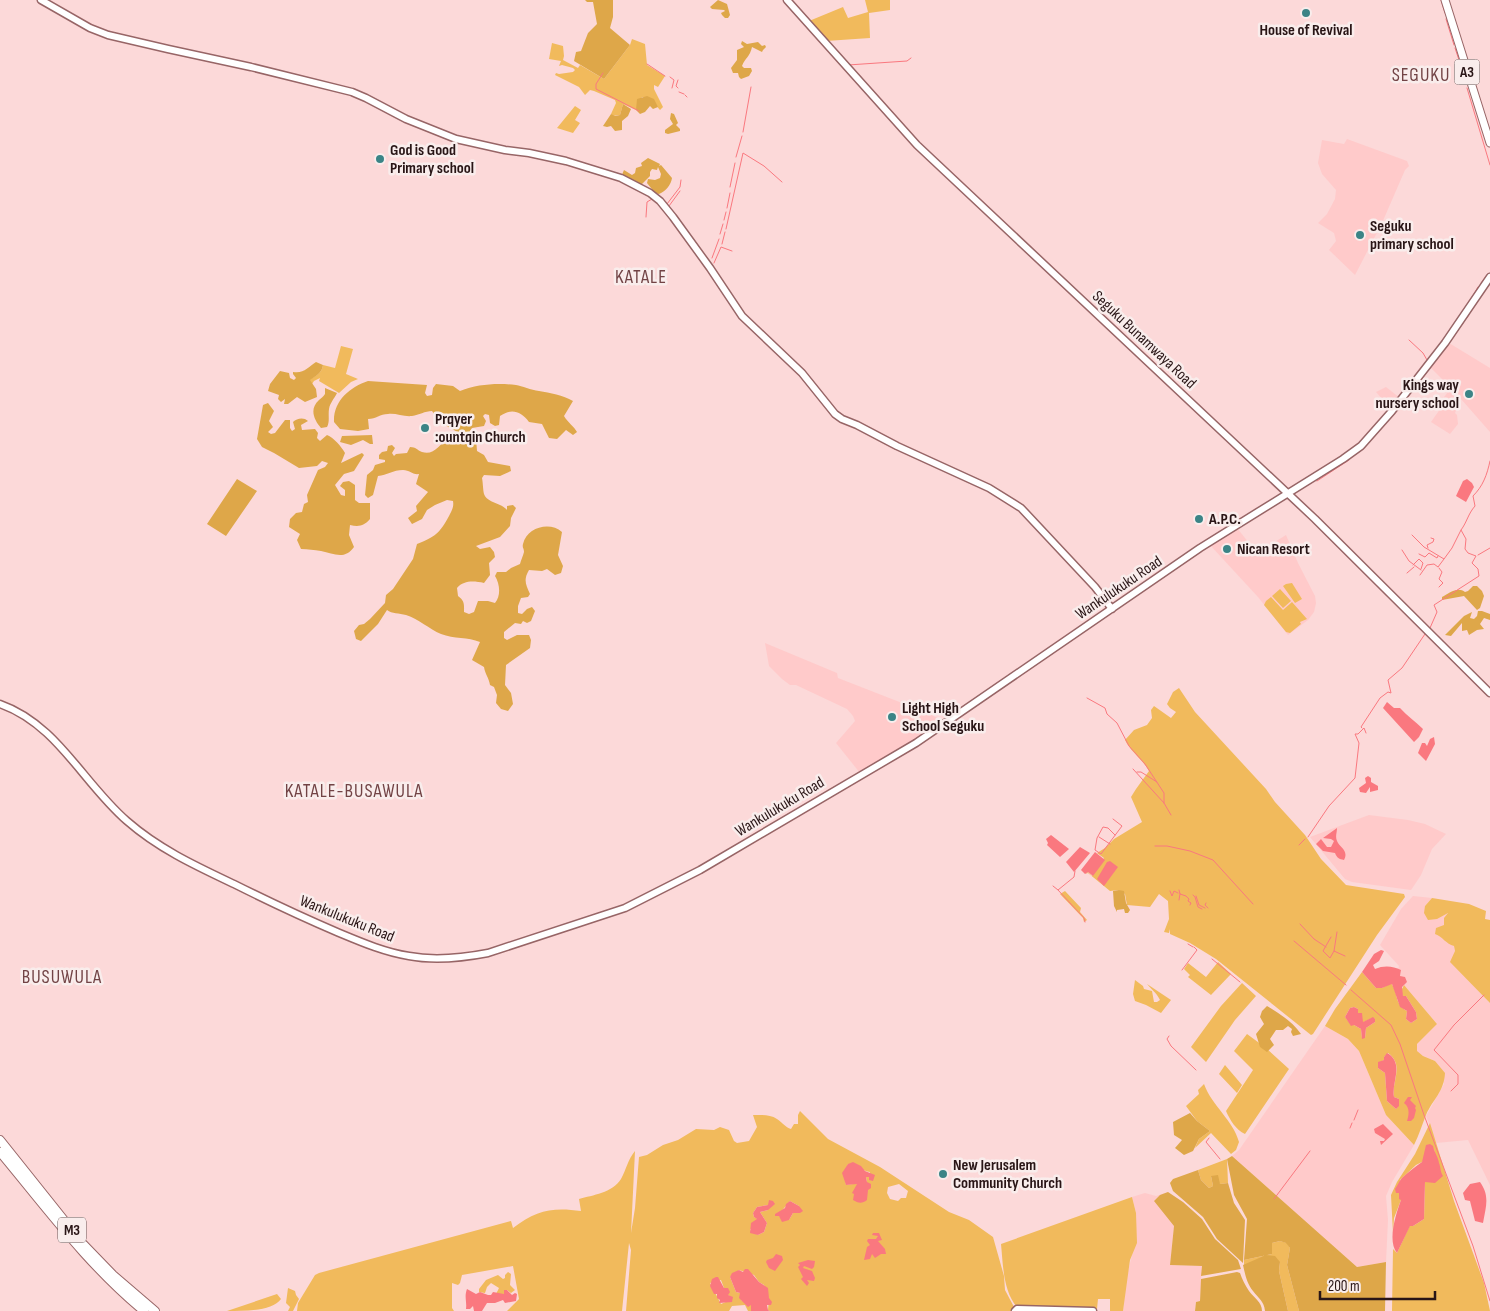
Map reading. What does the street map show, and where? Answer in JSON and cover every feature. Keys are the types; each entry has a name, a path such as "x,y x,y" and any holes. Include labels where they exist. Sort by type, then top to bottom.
{"highway":[{"name":"M3","path":"0,1140 83,1244 114,1275 155,1311"},
{"name":"M3","path":"0,1152 79,1248 144,1311"}],"main road":[{"path":"41,0 90,28 108,34 168,50 251,67 352,92 406,119 456,139 566,162 621,178 650,192 673,217 742,316 802,373 835,414 897,446 984,486 1021,508 1095,587 1112,609"},
{"name":"Seguku Bunamwaya Road","path":"788,0 917,145 1288,494 1490,693"},
{"name":"A3","path":"1445,0 1490,143"},
{"name":"Wankulukuku Road","path":"0,704 14,709 36,723 65,752 96,790 125,820 151,841 171,853 299,916 376,948 411,957 455,958 488,953 609,914 676,883 916,743 1200,548 1343,459 1371,436 1445,344 1490,277"},
{"path":"1015,1311 1017,1309 1094,1311"}],"shaded area":[{"path":"585,0 613,0 613,17 610,28 630,45 604,79 574,61 576,52 581,51 588,33 597,24 593,2"},
{"path":"718,0 727,4 730,15 728,18 725,18 721,13 724,10 712,9 710,7"},
{"path":"865,0 890,0 890,10 869,13 870,38 826,41 809,21 843,7 848,18 868,12"},
{"path":"632,39 645,44 647,65 665,76 658,87 654,85 654,89 663,107 660,110 651,99 642,97 636,110 623,104 620,115 612,116 611,114 616,103 615,100 590,90 585,95 579,87 555,75 556,73 573,72 575,70 573,68 559,66 561,61 549,59 552,43 563,46 563,60 578,68 580,65 604,79 630,45"},
{"path":"742,41 747,44 758,42 766,47 762,52 752,47 742,66 744,68 751,68 752,71 749,76 741,79 738,73 733,73 731,68 737,60 737,50 744,47 741,44"},
{"path":"647,96 654,99 658,107 653,109 650,106 645,112 640,114 636,110 637,99"},
{"path":"623,104 631,109 628,116 622,121 622,130 615,131 611,126 603,126 611,114 615,116 620,115"},
{"path":"575,106 581,110 575,120 580,123 573,133 557,128"},
{"path":"671,113 674,114 678,123 676,125 680,131 668,134 665,133 665,130 673,124 670,119"},
{"path":"1347,139 1407,161 1409,166 1405,170 1382,223 1355,275 1329,250 1336,241 1334,233 1318,223 1327,214 1335,199 1336,190 1322,174 1318,163 1322,140 1344,144"},
{"path":"648,158 660,164 659,166 661,165 672,178 668,188 659,194 655,193 647,183 648,179 655,180 660,178 661,174 658,167 657,170 652,169 650,176 641,185 621,177 624,170 632,175 635,173 636,168 642,166 641,163"},
{"name":"Kings way nursery school","path":"1449,343 1490,368 1490,432 1461,399 1455,413 1458,424 1450,434 1431,422 1443,405 1441,401 1451,388 1430,367"},
{"path":"341,346 353,349 346,374 358,379 351,382 339,393 319,381 320,378 312,384 309,380 320,372 323,365 335,368"},
{"path":"316,362 323,365 320,372 310,380 316,389 317,397 305,402 297,397 288,404 284,404 285,399 281,402 278,399 279,395 268,391 270,384 280,371 289,373 290,378 294,380 296,378 293,372 303,371"},
{"path":"368,381 427,385 425,393 427,396 432,395 436,384 453,386 460,391 488,385 516,385 556,394 573,401 564,416 577,432 573,435 566,430 557,439 549,438 542,424 529,422 523,415 512,411 500,416 499,425 495,426 490,423 489,415 485,414 483,416 486,421 484,426 472,428 468,434 448,427 432,411 412,416 385,414 368,419 369,429 358,431 340,429 334,422 334,414 340,401 349,391"},
{"path":"1386,387 1400,398 1391,409 1376,392"},
{"path":"325,388 337,393 331,403 327,427 321,428 316,422 313,411 316,403 325,394"},
{"path":"268,403 274,411 269,421 273,427 268,432 271,434 275,433 285,420 290,420 292,431 295,429 293,422 298,419 305,419 308,421 301,425 302,430 315,429 318,433 317,438 320,441 327,435 339,445 345,453 341,463 362,453 364,455 354,471 344,474 335,485 341,495 345,496 345,490 340,486 343,482 349,481 355,485 355,500 359,503 370,503 370,519 361,525 350,525 349,535 354,547 347,554 339,555 301,549 297,540 300,534 289,527 290,519 296,513 302,512 304,504 308,502 307,495 318,470 325,467 328,463 322,461 317,466 299,468 262,447 257,439 263,405"},
{"path":"372,435 373,444 363,440 351,445 340,442 342,436"},
{"path":"470,435 476,438 477,451 484,455 488,462 510,466 511,471 500,476 484,475 482,478 486,497 507,510 507,506 513,505 516,508 511,518 510,526 500,537 476,546 480,549 490,547 495,557 489,563 490,575 484,583 466,582 457,588 458,596 464,603 464,612 469,614 474,612 478,601 495,603 499,590 495,576 497,572 506,572 520,564 524,552 523,544 529,533 545,526 562,532 558,555 563,566 561,573 555,575 547,569 542,571 529,570 526,585 530,594 528,597 521,598 518,613 522,614 532,607 535,611 531,621 527,623 523,621 521,624 515,623 504,632 504,638 507,640 517,635 529,635 531,640 530,648 506,665 505,685 511,693 513,704 508,711 501,709 496,703 497,695 494,687 490,685 484,667 472,660 480,642 441,634 411,617 387,610 378,624 361,641 356,639 354,631 359,625 364,624 370,619 385,603 386,595 393,589 413,559 417,544 433,537 443,527 453,505 453,501 447,500 435,505 427,510 422,519 412,524 408,518 417,511 416,506 428,492 416,484 419,474 403,470 378,476 373,495 368,498 365,495 367,475 373,470 375,465 385,462 385,460 379,459 379,455 387,451 388,446 392,445 395,448 392,453 394,456 407,453 410,447 426,453 436,449 447,439 455,444 461,442 466,444 466,439"},
{"path":"237,479 257,491 226,536 207,524"},
{"path":"1467,479 1474,487 1466,502 1456,496 1463,481"},
{"path":"1237,528 1257,553 1286,535 1315,596 1316,603 1314,612 1308,620 1288,635 1258,597 1210,545"},
{"path":"1292,583 1302,599 1295,603 1283,586"},
{"path":"1473,586 1477,586 1484,596 1480,608 1477,610 1464,596 1442,600 1442,597 1451,592 1462,590 1465,592"},
{"path":"1280,589 1291,601 1283,608 1272,596"},
{"path":"1271,597 1283,610 1292,602 1307,619 1300,622 1301,624 1290,633 1286,632 1264,605"},
{"path":"1478,611 1490,614 1490,620 1484,618 1480,624 1484,629 1477,630 1469,635 1467,630 1462,631 1462,623 1451,636 1445,635 1464,616 1472,612 1470,618 1474,619"},
{"path":"765,643 837,673 838,678 940,719 940,723 911,743 860,773 836,743 855,721 853,716 847,709 796,685 790,685 782,679 769,666"},
{"path":"1179,688 1195,712 1266,789 1275,802 1305,835 1321,859 1346,885 1404,894 1405,897 1377,935 1311,1035 1216,959 1190,943 1170,934 1170,929 1169,933 1164,932 1169,919 1168,901 1159,894 1150,907 1127,905 1125,894 1119,890 1110,891 1088,873 1085,874 1088,872 1092,876 1104,858 1097,853 1114,839 1142,822 1131,797 1149,771 1125,740 1134,730 1147,725 1152,718 1151,710 1154,706 1171,718 1176,712 1167,704 1173,692"},
{"path":"1387,702 1394,708 1400,708 1423,729 1414,742 1383,708"},
{"path":"1434,737 1435,744 1426,761 1418,753 1422,743 1425,743 1427,746 1430,739"},
{"path":"1368,776 1371,778 1371,782 1378,786 1378,790 1370,792 1370,787 1366,793 1360,792 1359,788 1366,783 1365,778"},
{"path":"1369,815 1425,824 1446,834 1432,849 1421,875 1411,890 1352,882 1345,879 1310,837"},
{"path":"1337,828 1336,839 1345,851 1344,860 1338,858 1335,853 1323,851 1316,844 1321,839 1327,847 1331,847 1334,841 1323,838"},
{"path":"1051,835 1069,849 1060,857 1047,845 1046,839"},
{"path":"1080,847 1090,853 1074,872 1066,862"},
{"path":"1095,852 1105,860 1093,876 1088,872 1085,874 1081,870"},
{"path":"1110,861 1118,867 1104,886 1097,879 1107,862"},
{"path":"1065,891 1081,908 1080,912 1087,920 1084,922 1083,918 1060,894"},
{"path":"1113,891 1124,891 1126,903 1130,910 1128,913 1125,913 1124,909 1117,910 1117,912 1114,906"},
{"path":"1413,896 1432,898 1425,906 1449,912 1441,937 1454,946 1453,958 1463,974 1490,1003 1490,1185 1468,1140 1436,1143 1426,1116 1444,1084 1435,1061 1417,1052 1417,1044 1437,1024 1404,985 1407,982 1400,976 1399,966 1380,945 1401,909"},
{"path":"1432,898 1469,904 1486,911 1485,919 1490,920 1490,1003 1450,962 1455,951 1454,946 1435,934 1436,928 1444,925 1444,918 1448,913 1437,919 1428,920 1424,913 1425,906"},
{"path":"1381,950 1384,951 1379,961 1373,965 1375,969 1388,966 1401,970 1400,976 1405,977 1407,982 1402,987 1403,996 1406,996 1416,1012 1417,1019 1411,1023 1406,1019 1407,1011 1400,1007 1392,984 1376,988 1362,972 1374,954"},
{"path":"1218,962 1231,974 1211,995 1188,977 1190,975 1184,969 1188,963 1206,977"},
{"path":"1362,972 1376,988 1382,988 1391,983 1398,1002 1407,1011 1406,1019 1411,1023 1417,1019 1416,1012 1406,996 1403,997 1401,991 1404,985 1437,1024 1417,1044 1417,1051 1435,1061 1445,1073 1444,1080 1426,1115 1414,1145 1386,1115 1359,1051 1348,1039 1325,1026","holes":["1350,1008 1358,1009 1358,1013 1362,1013 1362,1023 1372,1018 1375,1019 1375,1022 1366,1028 1365,1038 1362,1038 1361,1029 1351,1025 1345,1017","1388,1053 1393,1058 1397,1068 1394,1097 1399,1099 1399,1105 1396,1109 1387,1101 1385,1073 1378,1068 1378,1063 1384,1060"]},
{"path":"1135,980 1144,989 1152,991 1154,1002 1160,1000 1147,984 1171,1000 1161,1013 1135,1001 1133,994"},
{"path":"1242,983 1256,996 1235,1020 1206,1062 1191,1047 1221,1006"},
{"path":"1267,1006 1290,1022 1301,1034 1293,1036 1292,1029 1288,1026 1283,1030 1276,1030 1270,1039 1274,1045 1267,1052 1260,1047 1256,1034 1264,1024 1260,1017 1262,1011"},
{"path":"1350,1008 1358,1009 1358,1013 1362,1013 1363,1022 1373,1017 1375,1019 1375,1022 1366,1028 1365,1038 1362,1039 1361,1029 1354,1025 1351,1026 1345,1017"},
{"path":"1325,1026 1348,1039 1359,1051 1386,1115 1414,1145 1386,1196 1388,1220 1386,1262 1357,1267 1232,1156 1239,1150"},
{"path":"1247,1034 1289,1069 1245,1134 1229,1118 1226,1111 1253,1070 1234,1051"},
{"path":"1387,1053 1395,1062 1396,1068 1394,1097 1399,1099 1399,1106 1396,1109 1387,1101 1385,1073 1378,1068 1378,1062 1384,1060"},
{"path":"1225,1065 1242,1085 1237,1093 1219,1074"},
{"path":"1204,1084 1236,1134 1239,1142 1236,1150 1231,1154 1211,1133 1195,1148 1199,1139 1210,1131 1197,1121 1186,1106 1199,1094 1198,1090"},
{"path":"1408,1097 1412,1097 1410,1100 1416,1106 1414,1118 1411,1121 1407,1121 1409,1114 1404,1103"},
{"path":"800,1111 828,1139 880,1167 949,1212 969,1220 993,1237 1004,1276 1005,1290 1014,1307 1014,1311 770,1311 768,1310 769,1299 764,1285 754,1275 739,1270 730,1277 736,1292 740,1293 741,1300 751,1305 751,1311 748,1311 745,1305 732,1306 729,1311 626,1311 631,1250 629,1243 622,1311 507,1311 519,1299 513,1266 462,1275 458,1285 452,1283 452,1308 454,1311 297,1311 298,1303 315,1275 319,1273 511,1221 513,1228 529,1217 545,1211 562,1209 581,1211 579,1199 602,1193 617,1184 635,1151 631,1233 639,1157 678,1140 696,1129 714,1130 720,1127 729,1130 734,1141 737,1143 749,1141 757,1127 753,1115 771,1116 791,1129 794,1124 798,1124","holes":["848,1164 870,1172 869,1177 866,1177 867,1182 846,1185 845,1178","899,1184 908,1191 906,1198 901,1198 898,1201 890,1199 887,1193 888,1187","790,1201 799,1206 800,1213 793,1213 789,1220 779,1216","768,1205 768,1210 760,1212 767,1223 764,1232 758,1235 750,1230 758,1219 754,1217 753,1213 757,1207","721,1280 725,1295 730,1296 728,1301 721,1304 710,1283"]},
{"path":"1190,1113 1210,1131 1199,1139 1193,1151 1184,1155 1175,1148 1182,1140 1174,1135 1173,1122"},
{"path":"1430,1123 1454,1201 1484,1283 1490,1311 1392,1311 1393,1249 1397,1253 1410,1225 1413,1226 1424,1219 1425,1182 1440,1172 1434,1149 1422,1162 1400,1180 1401,1200 1394,1218 1393,1233 1391,1195 1415,1154"},
{"path":"1383,1124 1393,1134 1381,1145 1380,1141 1385,1139 1375,1133 1374,1129"},
{"path":"1430,1144 1433,1146 1438,1158 1443,1176 1435,1183 1425,1182 1424,1219 1410,1226 1397,1253 1394,1248 1393,1235 1401,1200 1399,1199 1399,1193 1396,1193 1395,1189 1402,1178 1422,1162 1426,1145"},
{"path":"1232,1156 1357,1267 1386,1262 1385,1311 1299,1311 1287,1265 1290,1248 1286,1243 1280,1241 1272,1243 1272,1254 1244,1260 1247,1219 1234,1195 1227,1159"},
{"path":"1227,1159 1228,1183 1220,1184 1211,1176 1213,1186 1209,1188 1201,1180 1198,1170"},
{"path":"853,1162 861,1166 865,1171 875,1175 873,1181 866,1177 867,1182 871,1184 871,1188 868,1190 867,1200 862,1203 853,1200 854,1194 852,1193 857,1184 846,1185 842,1173 848,1164"},
{"path":"1198,1170 1201,1180 1209,1188 1213,1186 1211,1176 1218,1175 1220,1184 1228,1183 1234,1203 1245,1220 1243,1263 1217,1239 1203,1217 1173,1191 1170,1183 1173,1179"},
{"path":"1480,1182 1486,1197 1483,1223 1475,1221 1470,1201 1465,1200 1463,1193 1470,1184"},
{"path":"1168,1192 1174,1226 1170,1265 1202,1266 1200,1301 1196,1302 1195,1311 1123,1311 1126,1279 1136,1239 1136,1213 1132,1197 1145,1193 1156,1196"},
{"path":"1168,1192 1202,1219 1215,1239 1238,1260 1241,1269 1201,1276 1202,1266 1170,1265 1174,1226 1154,1201 1160,1195"},
{"path":"1132,1197 1136,1213 1137,1243 1130,1260 1123,1311 1110,1311 1110,1299 1098,1299 1097,1309 1017,1307 1012,1301 1006,1285 1001,1244"},
{"path":"769,1200 775,1204 768,1210 760,1212 767,1223 764,1232 758,1235 750,1233 751,1223 757,1219 753,1213 757,1207 768,1205"},
{"path":"790,1201 799,1206 803,1211 793,1213 789,1220 782,1222 779,1216 775,1216 775,1214 785,1208 786,1204"},
{"path":"873,1233 879,1233 882,1240 878,1241 885,1249 886,1254 881,1254 875,1258 872,1254 870,1259 864,1260 867,1247 870,1245 867,1241 868,1239 876,1239 878,1236 872,1235"},
{"path":"1280,1241 1287,1243 1290,1248 1287,1265 1299,1311 1288,1311 1279,1271 1280,1262 1244,1265 1244,1260 1272,1254 1272,1243"},
{"path":"776,1254 782,1256 783,1260 775,1271 769,1268 766,1262"},
{"path":"1266,1255 1275,1256 1280,1262 1279,1271 1288,1311 1265,1311 1262,1302 1251,1288 1245,1275 1243,1265"},
{"path":"808,1260 815,1261 814,1267 812,1269 804,1266 803,1268 812,1271 815,1278 814,1281 807,1280 809,1283 807,1286 801,1279 803,1277 798,1263"},
{"path":"745,1269 748,1269 759,1282 768,1288 769,1298 772,1302 771,1305 767,1305 770,1311 751,1311 751,1305 748,1307 739,1298 740,1293 736,1292 730,1277 732,1273 739,1270 743,1272"},
{"path":"508,1272 511,1274 510,1285 515,1290 511,1293 504,1290 504,1294 496,1294 499,1288 491,1283 485,1293 479,1292 479,1289 486,1280 498,1275 503,1279"},
{"path":"1240,1273 1249,1291 1262,1308 1262,1311 1195,1311 1196,1302 1200,1301 1201,1279"},
{"path":"718,1277 724,1288 728,1288 730,1292 728,1295 733,1297 732,1302 719,1303 720,1300 717,1298 717,1294 714,1294 710,1286 712,1279"},
{"path":"288,1288 295,1291 299,1299 293,1311 288,1311 290,1307 286,1303"},
{"path":"467,1289 476,1294 480,1292 488,1295 491,1295 493,1292 504,1294 504,1290 507,1290 512,1295 517,1294 516,1301 505,1303 503,1300 487,1303 482,1311 474,1311 473,1306 470,1309 466,1309"},
{"path":"277,1294 281,1299 272,1306 258,1310 227,1311"}],"waterway":[{"path":"1441,0 1445,13"},
{"path":"1446,19 1454,45"},
{"path":"1455,48 1466,81"},
{"path":"848,65 907,61 911,58"},
{"path":"647,64 665,76"},
{"path":"603,73 596,84 596,89 639,111"},
{"path":"670,77 674,80 672,88"},
{"path":"678,80 676,86 678,88"},
{"path":"743,132 751,87"},
{"path":"1467,88 1490,165"},
{"path":"679,92 684,94"},
{"path":"736,157 742,136"},
{"path":"726,229 743,153 764,166 782,182"},
{"path":"730,187 735,163"},
{"path":"667,204 680,187 681,180"},
{"path":"669,206 680,191"},
{"path":"727,208 730,193"},
{"path":"646,217 647,202 652,199"},
{"path":"724,220 726,212"},
{"path":"720,234 723,224"},
{"path":"722,244 725,232"},
{"path":"712,258 719,239"},
{"path":"714,263 721,247 732,251"},
{"path":"1481,283 1488,274"},
{"path":"1471,299 1478,287"},
{"path":"1470,312 1478,300"},
{"path":"1465,320 1469,315"},
{"path":"1449,343 1463,323"},
{"path":"1409,340 1423,353 1427,360 1423,366"},
{"path":"1431,356 1439,346"},
{"path":"1406,399 1430,368"},
{"path":"1402,393 1419,371"},
{"path":"1378,399 1387,408"},
{"path":"1396,411 1402,404"},
{"path":"1387,421 1392,416"},
{"path":"1350,450 1357,444"},
{"path":"1317,481 1349,460"},
{"path":"1430,628 1437,612 1434,605 1479,576 1478,569 1472,563 1476,556 1468,553 1465,549 1466,539 1461,530 1475,506 1473,496 1484,480 1490,461"},
{"path":"1412,535 1424,547 1444,559 1461,530"},
{"path":"1428,548 1427,545 1433,542 1434,539 1431,538"},
{"path":"1478,555 1490,548"},
{"path":"1402,550 1409,561 1421,570"},
{"path":"1419,554 1425,557 1429,553 1437,558 1438,556"},
{"path":"1413,565 1419,559 1423,563 1421,569"},
{"path":"1420,575 1427,565 1434,564 1438,567 1444,559"},
{"path":"1407,573 1414,567"},
{"path":"1439,568 1442,572 1439,579 1443,583 1439,587"},
{"path":"1362,728 1380,698 1388,692 1391,693 1388,680 1402,668 1425,634"},
{"path":"1087,698 1105,708 1107,714 1117,723 1129,746 1145,764 1164,793 1164,803"},
{"path":"1308,837 1329,806 1355,778 1359,743 1355,734 1358,734 1364,728 1366,733"},
{"path":"1133,769 1164,803 1171,815"},
{"path":"1137,772 1141,772 1157,782"},
{"path":"1113,819 1122,826 1101,854 1095,850 1097,838 1103,827 1108,828 1115,835"},
{"path":"1099,837 1110,844"},
{"path":"1299,845 1305,839"},
{"path":"1155,846 1167,846 1190,851 1213,860 1253,904"},
{"path":"1075,871 1074,877 1058,890 1084,918 1085,922"},
{"path":"1053,886 1058,890"},
{"path":"1179,890 1180,894 1189,899 1190,905"},
{"path":"1170,891 1172,896 1174,891 1178,893"},
{"path":"1179,900 1180,894"},
{"path":"1193,895 1198,907 1202,909"},
{"path":"1196,896 1199,905 1205,908"},
{"path":"1206,903 1205,905 1208,908"},
{"path":"1300,924 1314,939 1326,947"},
{"path":"1337,932 1334,951 1345,956"},
{"path":"1331,937 1323,951 1330,958 1334,951"},
{"path":"1294,941 1346,985"},
{"path":"1188,944 1193,947"},
{"path":"1182,970 1197,950 1194,947"},
{"path":"1212,959 1240,982"},
{"path":"1351,990 1391,1025 1400,1044 1424,1115 1473,1246 1490,1301"},
{"path":"1451,1091 1458,1084 1458,1075 1434,1050 1454,1025 1484,995"},
{"path":"1169,1036 1167,1039 1171,1046 1196,1070"},
{"path":"1354,1120 1358,1110"},
{"path":"1350,1128 1352,1123"},
{"path":"1209,1138 1206,1142 1220,1159"},
{"path":"1274,1199 1310,1151"}],"place":[{"name":"House of Revival","path":"1306,13"},
{"name":"God is Good Primary school","path":"380,159"},
{"name":"Seguku primary school","path":"1360,235"},
{"name":"Kings way nursery school","path":"1469,394"},
{"name":"Prqyer :ountqin Church","path":"425,428"},
{"name":"A.P.C.","path":"1199,519"},
{"name":"Nican Resort","path":"1227,549"},
{"name":"Light High School Seguku","path":"892,717"},
{"name":"New Jerusalem Community Church","path":"943,1174"}],"district":[{"name":"SEGUKU","path":"1421,75"},
{"name":"KATALE","path":"641,277"},
{"name":"KATALE-BUSAWULA","path":"354,791"},
{"name":"BUSUWULA","path":"62,977"}]}
